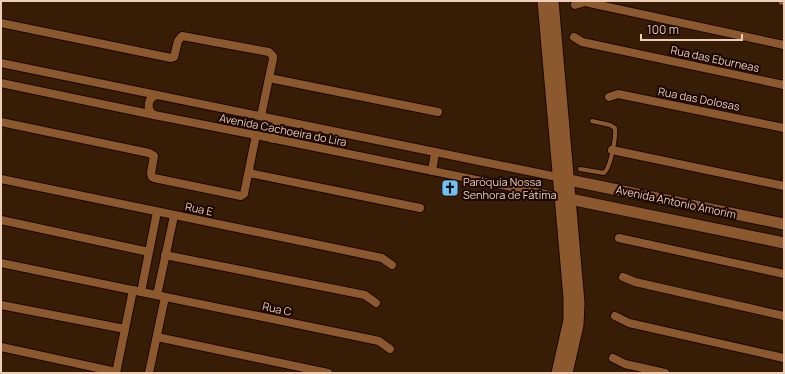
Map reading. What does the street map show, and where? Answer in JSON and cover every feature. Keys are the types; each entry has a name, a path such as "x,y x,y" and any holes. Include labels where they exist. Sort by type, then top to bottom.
{"street":[{"path":"543,1 579,303 578,325 567,373"},
{"path":"553,1 564,179"},
{"path":"575,5 584,2 784,44"},
{"path":"1,22 171,58 174,57 178,41 182,36 269,52 273,56 261,116"},
{"name":"Rua das Eburneas","path":"574,37 582,42 784,85"},
{"name":"Avenida Cachoeira do Lira","path":"1,63 564,179"},
{"path":"269,78 438,112"},
{"name":"Avenida Cachoeira do Lira","path":"1,83 566,198"},
{"name":"Rua das Dolosas","path":"609,97 618,94 784,128"},
{"path":"154,115 149,110 148,104 151,98 157,95"},
{"path":"273,139 277,120"},
{"path":"1,122 151,154 154,156 151,173 152,177 202,189 241,196 244,194 256,135"},
{"path":"612,150 784,186"},
{"path":"432,171 435,153"},
{"path":"249,173 420,208"},
{"name":"Rua E","path":"1,179 382,258 392,265"},
{"name":"Avenida Antonio Amorim","path":"564,179 782,224"},
{"path":"557,373 569,320 566,198"},
{"name":"Avenida Antonio Amorim","path":"566,198 780,242"},
{"path":"1,347 116,372 125,329 149,252 157,212"},
{"path":"149,373 156,337 165,255 174,216"},
{"path":"1,220 149,252"},
{"path":"780,242 782,224"},
{"path":"619,238 784,274"},
{"path":"165,255 365,295 376,303"},
{"name":"Rua C","path":"1,263 378,341 390,349"},
{"path":"622,277 635,282 784,316"},
{"path":"1,305 125,329"},
{"path":"614,316 629,323 784,358"},
{"path":"156,337 328,373"},
{"path":"613,358 625,364 665,373"}],"lane":[{"path":"580,169 604,173 608,168 615,128 610,125 592,121"}],"place":[{"name":"Paróquia Nossa Senhora de Fátima","path":"450,188"}]}
